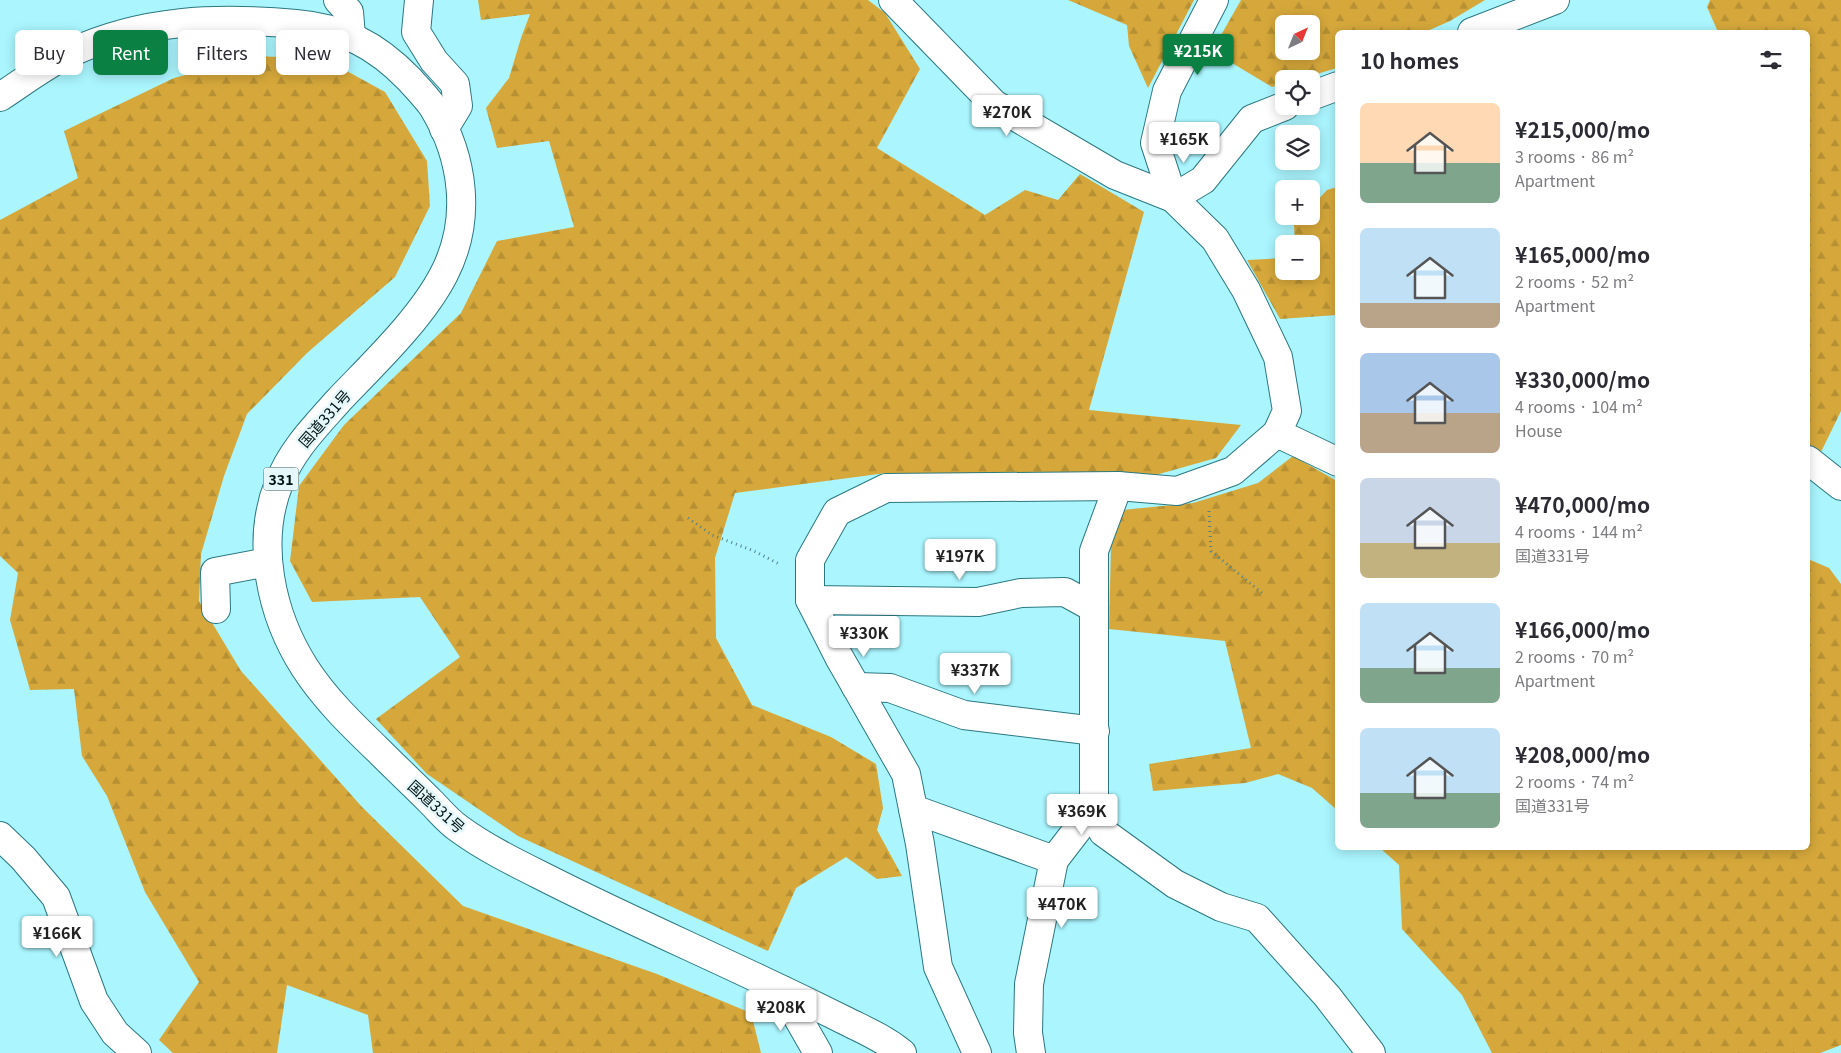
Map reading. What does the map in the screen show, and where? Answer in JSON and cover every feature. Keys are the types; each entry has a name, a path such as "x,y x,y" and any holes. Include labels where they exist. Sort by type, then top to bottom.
{"main road":[{"path":"338,0 349,12 351,36"},
{"path":"419,0 416,32 434,61 455,84 458,106 444,129"},
{"path":"893,0 994,104 1115,176 1173,198 1216,239 1246,290 1278,357 1287,411 1277,433 1233,471 1177,491 1118,486 886,488 837,512 810,560 810,590 856,687 906,774 920,844 938,968 977,1053"},
{"path":"1173,198 1155,143 1167,91 1214,0"},
{"path":"1477,30 1555,0"},
{"name":"国道331号","path":"0,97 49,64 70,53 121,34 189,21 229,19 316,26 351,36 380,53 400,70 427,99 444,129 456,161 461,187 459,231 445,272 432,295 416,317 308,434 291,458 278,485 269,516 268,562 277,611 305,668 344,717 456,827 508,858 571,891 782,990 888,1042 902,1053"},
{"path":"1320,93 1335,87"},
{"path":"1173,198 1204,180 1252,119 1275,110"},
{"path":"1277,433 1335,461"},
{"path":"1810,462 1841,486"},
{"path":"1118,486 1094,551 1094,808 1103,832 1175,884 1221,907 1257,918 1328,996 1371,1053"},
{"path":"216,609 215,572 268,562"},
{"path":"810,590 978,602 1021,593 1066,592 1094,608"},
{"path":"856,687 890,688 964,715 1095,732"},
{"path":"1031,1053 1028,1034 1029,984 1054,860 1094,808"},
{"path":"913,809 1054,860"},
{"path":"0,836 23,858 56,897 94,1001 115,1033 137,1053"},
{"path":"782,990 818,1053"}],"path":[{"path":"1208,480 1211,551 1262,594"},
{"path":"688,518 712,535 754,551 810,590"}],"green space":[{"path":"478,0 868,0 885,13 920,69 877,148 985,215 1025,190 1058,200 1080,174 1144,212 1089,410 1241,425 1216,458 1145,478 886,473 735,493 715,558 716,638 752,705 831,737 876,764 883,808 877,830 902,876 877,879 846,857 796,888 768,951 518,836 427,774 376,719 460,657 420,597 312,602 290,561 299,486 344,425 461,313 497,241 574,227 549,141 497,148 486,108 509,78 530,14 481,20"},
{"path":"1068,0 1194,0 1148,88 1129,46 1127,25"},
{"path":"1241,0 1485,0 1450,21 1430,30 1335,30 1335,69 1320,73 1320,70 1275,70 1275,86 1272,87 1212,51"},
{"path":"1710,0 1841,0 1841,411 1821,452 1810,447 1810,30 1717,30 1707,7"},
{"path":"266,56 276,57 276,75 349,75 349,72 385,92 427,161 430,206 395,277 307,353 247,414 224,476 201,554 199,601 241,671 362,807 463,906 657,974 751,1013 761,1053 373,1053 368,1015 287,985 277,1053 173,1053 159,1040 199,982 145,892 107,796 82,756 74,689 30,690 10,620 18,573 0,556 0,220 78,178 64,131 174,78 185,75 266,75"},
{"path":"1335,188 1335,315 1280,319 1247,260 1275,258 1275,280 1320,280 1320,235 1295,235 1294,225 1320,225 1320,197 1327,190"},
{"path":"1293,456 1335,480 1335,808 1312,788 1278,774 1245,783 1153,791 1149,764 1251,748 1225,641 1109,629 1111,546 1122,510 1193,503 1258,483"},
{"path":"1810,560 1829,568 1841,584 1841,1045 1820,1053 1492,1053 1462,995 1402,929 1399,865 1382,850 1810,850"}]}
